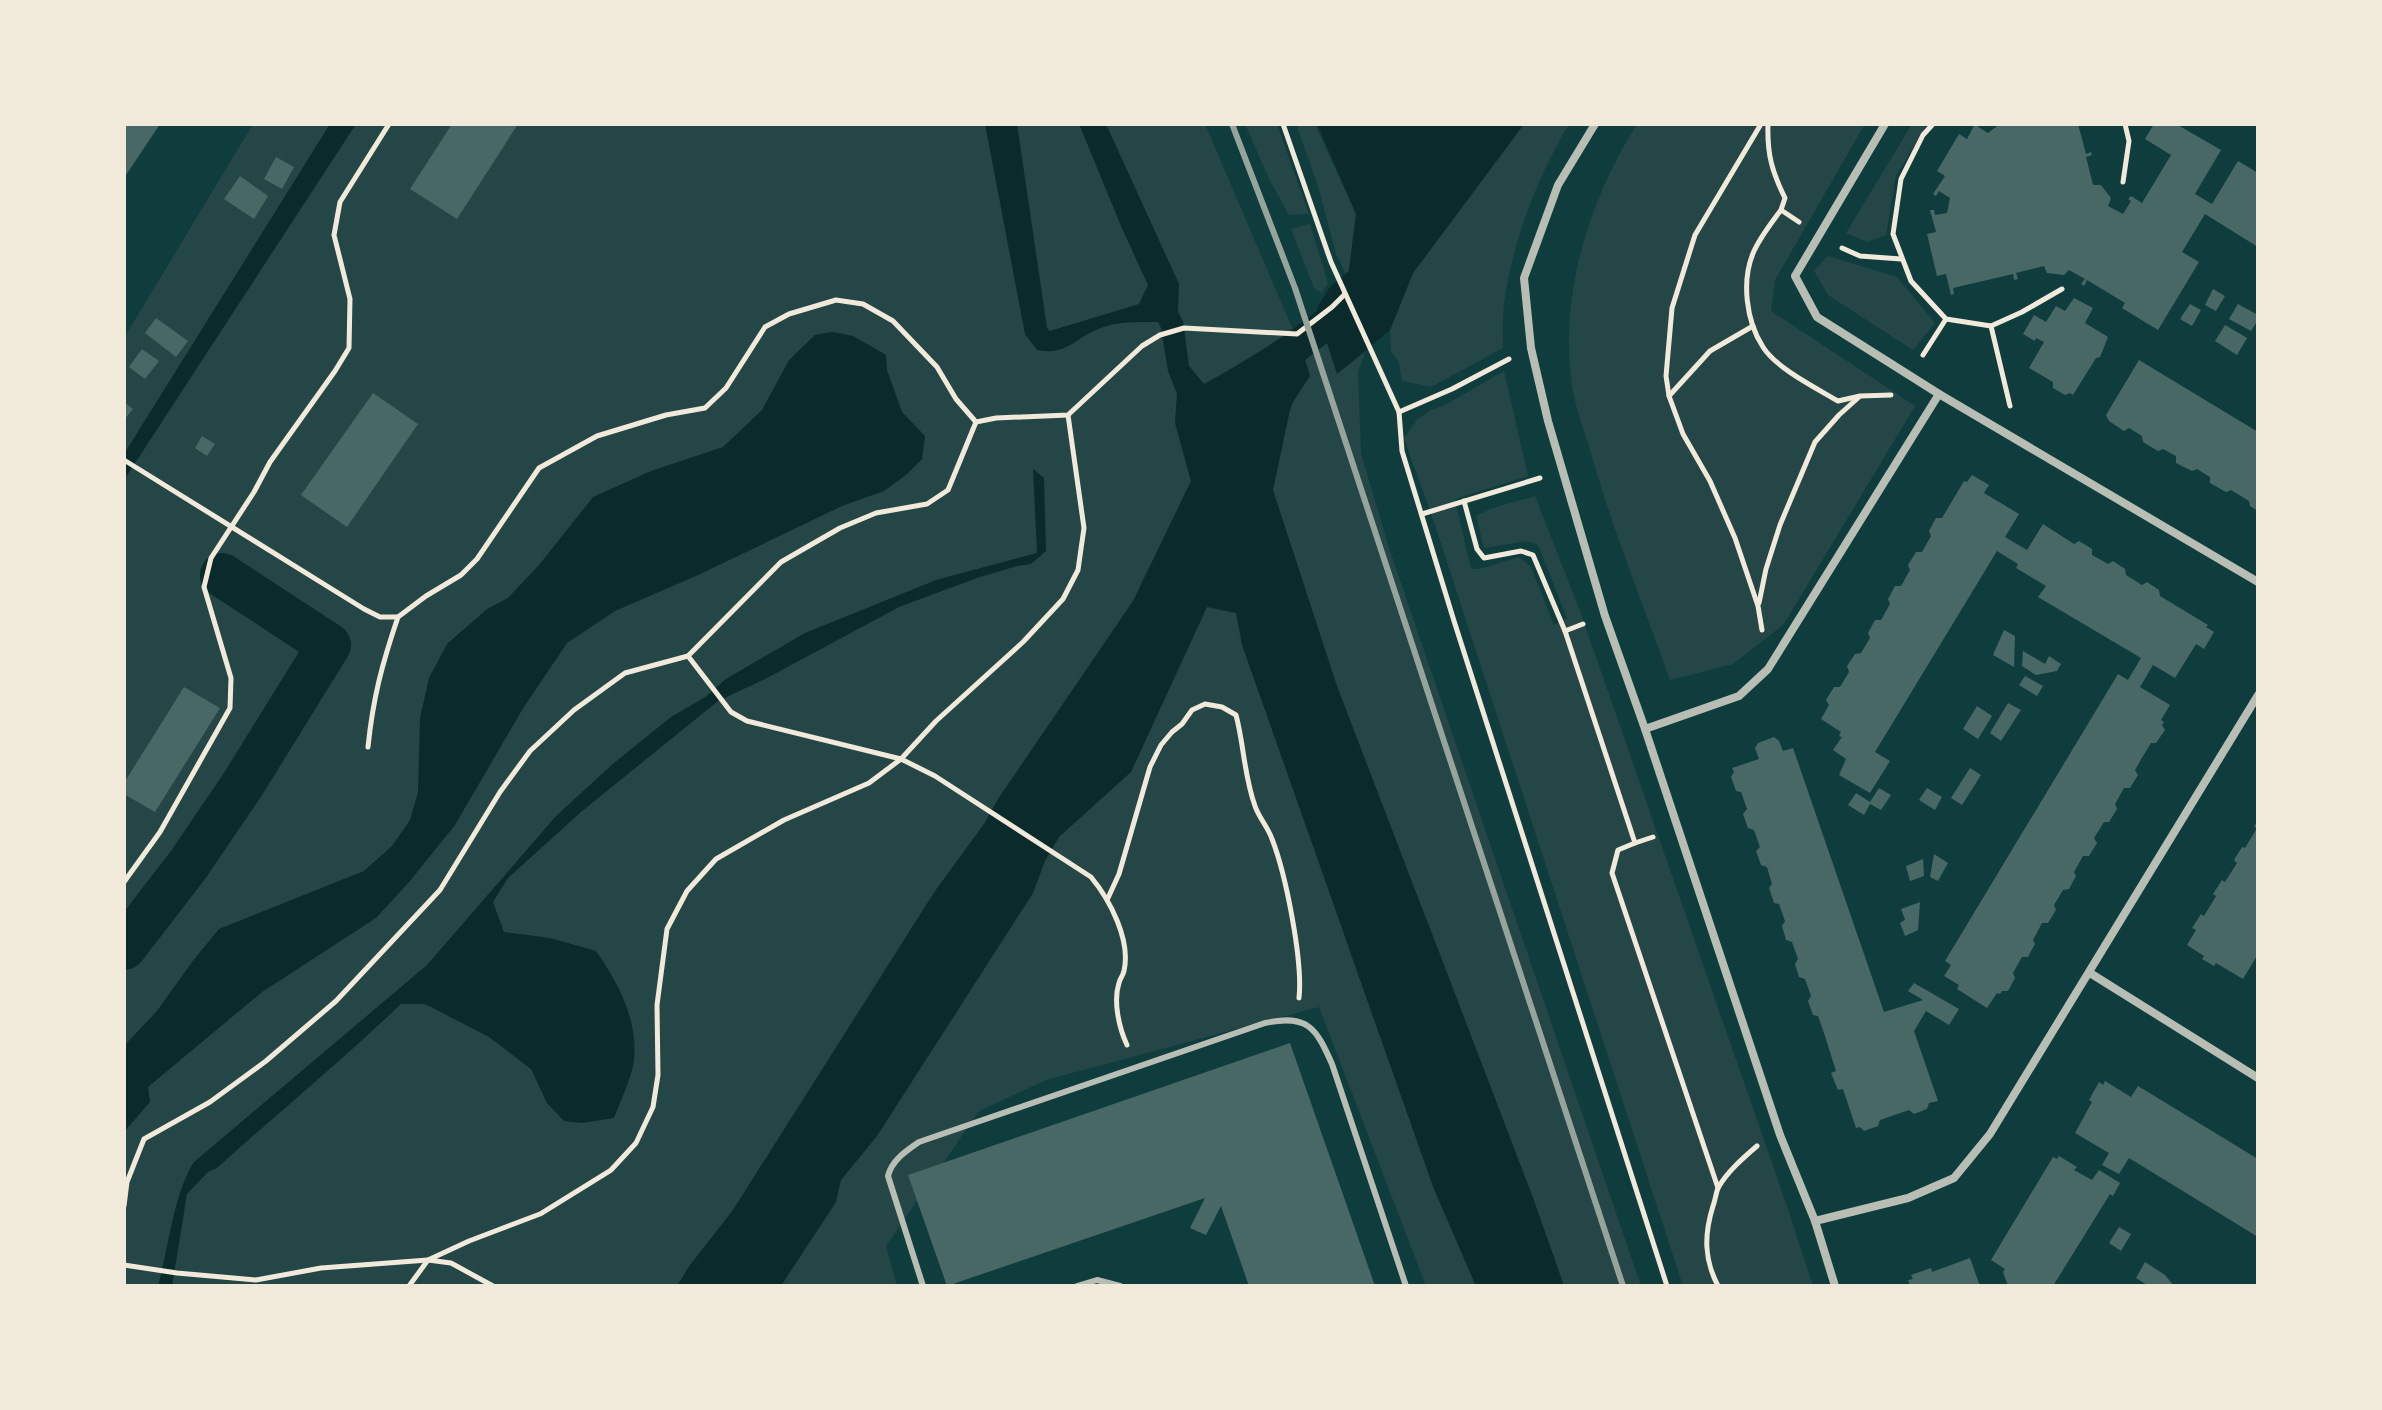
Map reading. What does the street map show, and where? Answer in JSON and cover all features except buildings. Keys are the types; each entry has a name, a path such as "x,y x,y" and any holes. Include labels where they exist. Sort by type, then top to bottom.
{"street":[{"path":"1595,124 1558,185 1524,278 1531,348 1548,421 1605,616 1780,1135 1815,1221 1835,1286"},
{"path":"1885,124 1795,276 1817,317 1939,394 2258,582"},
{"path":"1645,729 1739,696 1768,669 1939,394"},
{"path":"1815,1221 1908,1198 1954,1178 1990,1134 2258,695"},
{"path":"2090,973 2258,1078"}],"lane":[{"path":"923,1286 888,1176 891,1166 919,1142 1284,1019 1309,1025 1321,1040 1332,1064 1406,1286"},
{"path":"1077,1286 1097,1280 1120,1286"}],"path":[{"path":"124,882 160,832 230,708 231,678 204,587 211,558 270,462 349,348 350,299 334,235 340,202 389,124"},
{"path":"1283,124 1331,262 1399,412 1402,451 1454,621 1667,1286"},
{"path":"1761,124 1695,235 1672,308 1666,376 1669,396 1683,434 1710,481 1735,538 1758,606 1768,669"},
{"path":"1768,124 1767,141 1772,171 1785,198 1781,210 1819,237"},
{"path":"1933,124 1923,135 1901,179 1893,234 1911,281 1946,319 1991,326 2062,289"},
{"path":"2123,182 2129,141 2125,124"},
{"path":"1860,256 1901,259"},
{"path":"976,422 996,418 1068,415 1142,346 1160,335 1184,328 1297,334 1345,294"},
{"path":"368,747 372,706 398,617 461,575 477,559 539,468 597,436 666,415 705,408 726,388 765,327 789,314 836,300 863,304 893,321 937,367 956,399 976,422"},
{"path":"1910,375 1946,319"},
{"path":"1669,396 1710,351 1753,326"},
{"path":"1991,326 2019,440"},
{"path":"1399,412 1452,389 1531,348"},
{"path":"1758,606 1780,525 1815,442 1860,396"},
{"path":"409,1286 428,1260 540,1214 611,1170 636,1143 653,1107 658,1075 657,1005 667,929 687,891 716,859 784,820 869,783 901,759 936,721 1023,642 1063,599 1078,570 1084,528 1068,415"},
{"path":"124,1206 127,1182 144,1139 210,1102 266,1061 336,1001 440,890 500,792 530,751 574,710 625,673 688,656 781,562 840,528 876,513 927,504 948,490 976,422"},
{"path":"124,460 364,609 380,617 398,617"},
{"path":"1422,514 1564,470"},
{"path":"1464,501 1477,549 1484,558 1521,551 1533,555 1565,631 1635,843 1618,850 1612,873 1718,1188"},
{"path":"688,656 731,712 747,721 901,759 935,776 1091,877 1108,899 1125,951 1117,1006 1124,1040 1136,1067"},
{"path":"1108,899 1119,874 1150,767 1161,745 1192,710 1205,704 1222,707 1236,715 1242,738 1244,771 1255,808 1271,835 1281,864 1300,990 1296,1020"},
{"path":"1718,1286 1710,1271 1706,1249 1707,1226 1718,1188 1739,1161 1761,1143 1780,1135"},
{"path":"124,1265 256,1280 321,1268 428,1260 451,1263 493,1286"}],"shaded area":[{"path":"253,124 1205,124 1293,330 1288,416 1295,397 1310,376 1305,360 1327,342 1338,373 1365,352 1358,372 1361,453 1389,548 1641,1286 1564,1286 1427,920 1349,949 1434,1189 1476,1286 1426,1286 1319,1007 1046,1080 979,1111 886,1246 897,1286 124,1286 124,338"},
{"path":"330,124 356,124 124,480 124,454"},
{"path":"985,124 1017,124 1047,328 1050,331 1139,304 1148,285 1079,124 1106,124 1179,284 1178,312 1183,321 1189,366 1204,384 1262,350 1317,311 1330,287 1349,271 1356,214 1317,124 1524,124 1413,273 1390,330 1337,374 1327,343 1305,360 1310,376 1291,405 1273,490 1337,686 1564,1286 1476,1286 1434,1189 1242,645 1236,613 1207,607 1131,772 1059,837 1045,861 1033,893 877,1136 841,1180 836,1202 781,1286 677,1286 733,1210 935,891 984,824 1133,601 1191,481 1175,423 1177,394 1168,371 1158,322 1107,326 1064,348 1047,351 1037,350 1025,334"},
{"path":"1245,124 1277,124 1309,214 1289,215"},
{"path":"1296,124 1315,124 1356,214 1349,271 1346,274 1336,254 1318,186"},
{"path":"1524,124 1569,124 1536,188 1513,257 1504,304 1503,348 1431,387 1402,381 1399,362 1391,352 1390,330 1413,273"},
{"path":"1637,124 1865,124 1775,280 1771,311 1915,406 1784,624 1733,664 1670,680 1618,537 1575,401 1569,351 1574,283 1582,249 1605,184"},
{"path":"1912,124 1927,124 1896,176 1886,235 1867,242 1846,233"},
{"path":"1310,224 1328,283 1322,293 1314,288 1291,229"},
{"path":"1828,256 1897,277 1935,323 1913,350 1828,295 1814,271"},
{"path":"832,332 853,336 886,355 887,370 902,412 925,436 922,459 884,491 842,506 615,611 567,643 522,710 455,825 410,881 376,918 262,992 148,1087 150,1102 124,1132 124,1046 157,1011 219,929 364,871 392,846 410,820 418,792 420,718 429,678 447,644 487,609 508,598 539,565 593,497 651,471 723,447 762,410 789,360 815,335"},
{"path":"1504,371 1528,476 1455,499 1471,569 1519,557 1531,567 1554,625 1567,618 1538,545 1527,541 1484,548 1476,516 1535,496 1580,611 1813,1286 1683,1286 1404,438 1417,420 1431,410"},
{"path":"1033,469 1044,478 1046,551 1031,564 977,578 899,607 718,701 581,812 508,878 493,902 504,932 550,938 596,951 625,1002 633,1030 634,1060 614,1118 582,1123 564,1121 547,1103 531,1069 489,1037 424,1004 401,1004 217,1168 208,1172 187,1194 172,1286 158,1286 176,1205 194,1162 427,965 556,816 671,717 704,698 726,679 805,633 936,580 1037,553"}],"waterway":[{"path":"124,948 188,865 243,784 329,645 222,575"}],"railway":[{"path":"1232,124 1295,288 1623,1286"}]}
